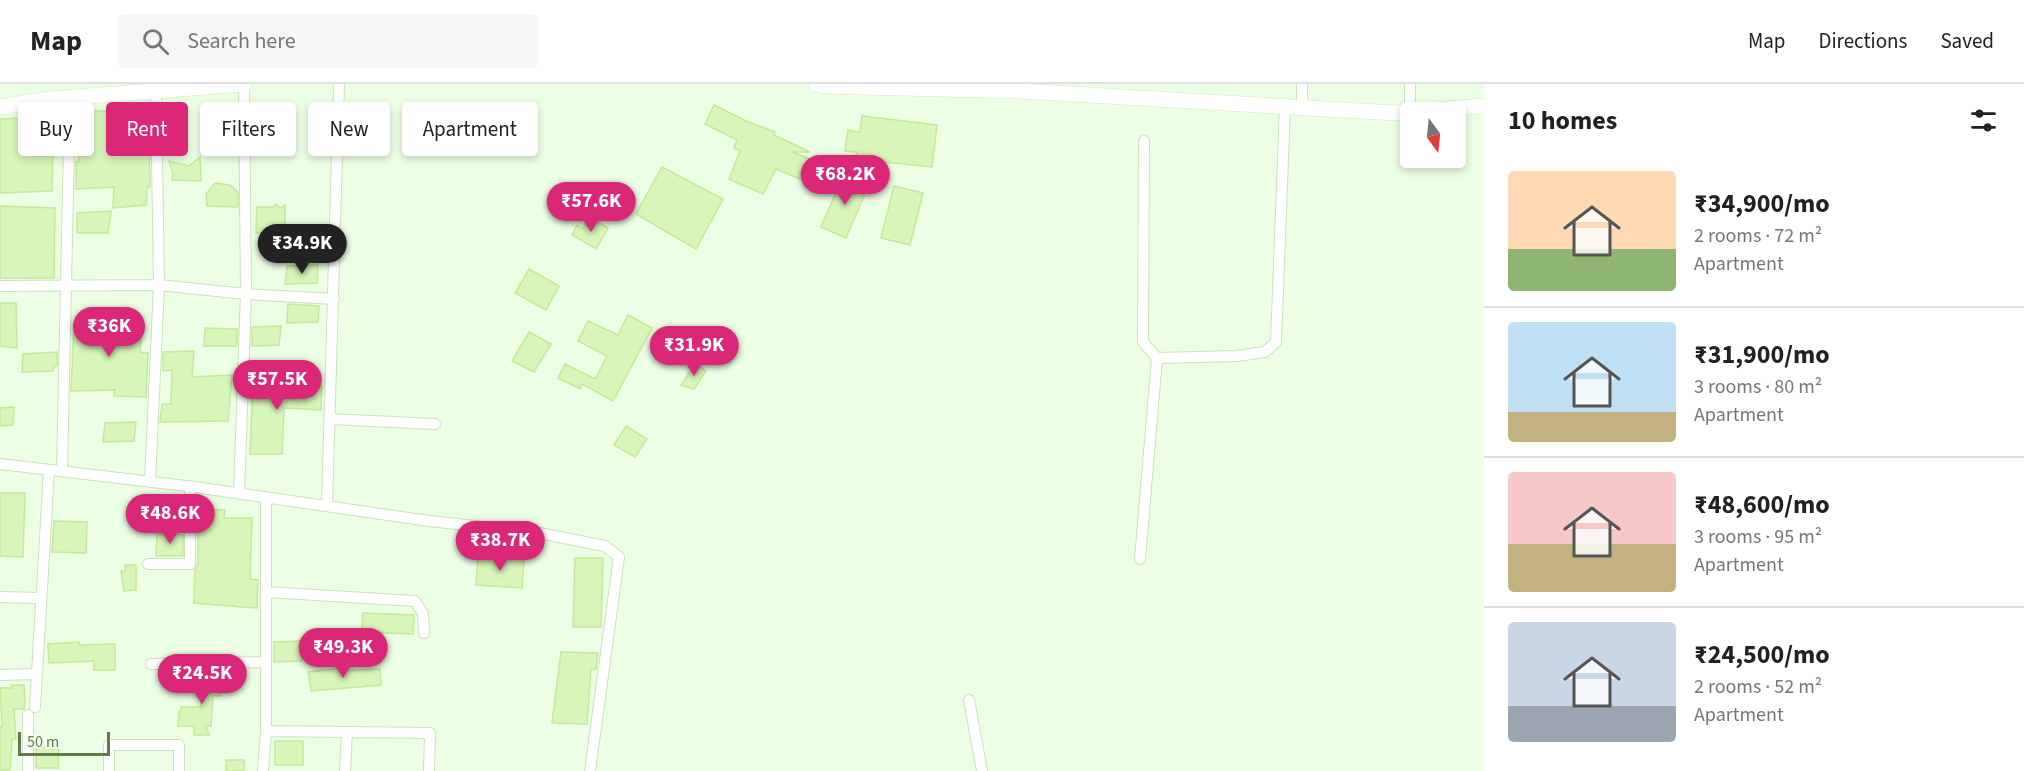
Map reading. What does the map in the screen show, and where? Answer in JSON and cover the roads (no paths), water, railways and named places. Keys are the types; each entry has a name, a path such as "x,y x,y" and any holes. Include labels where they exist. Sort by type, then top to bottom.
{"street":[{"path":"0,107 70,97 244,84 246,294 239,493"},
{"path":"327,506 339,84"},
{"path":"816,84 1021,91 1400,112"},
{"path":"1302,84 1302,107"},
{"path":"1410,84 1410,102"},
{"path":"150,481 159,285 156,91"},
{"path":"62,471 70,97"},
{"path":"1157,358 1246,355 1265,352 1276,342 1285,106"},
{"path":"1466,107 1484,106"},
{"path":"1140,560 1157,358 1143,342 1144,141"},
{"path":"0,286 159,285 246,294 334,299"},
{"path":"330,419 435,424"},
{"path":"0,464 190,486 429,521 539,533 605,546 619,557 590,771"},
{"path":"28,771 50,470"},
{"path":"148,564 190,564 190,486"},
{"path":"263,771 266,731 266,497"},
{"path":"266,592 415,601 423,614 424,633"},
{"path":"0,597 41,598"},
{"path":"151,664 266,662"},
{"path":"0,675 36,674"},
{"path":"969,700 982,771"},
{"path":"266,731 430,732 429,771"},
{"path":"345,771 347,732"},
{"path":"109,771 109,745 179,745 179,771"}]}
